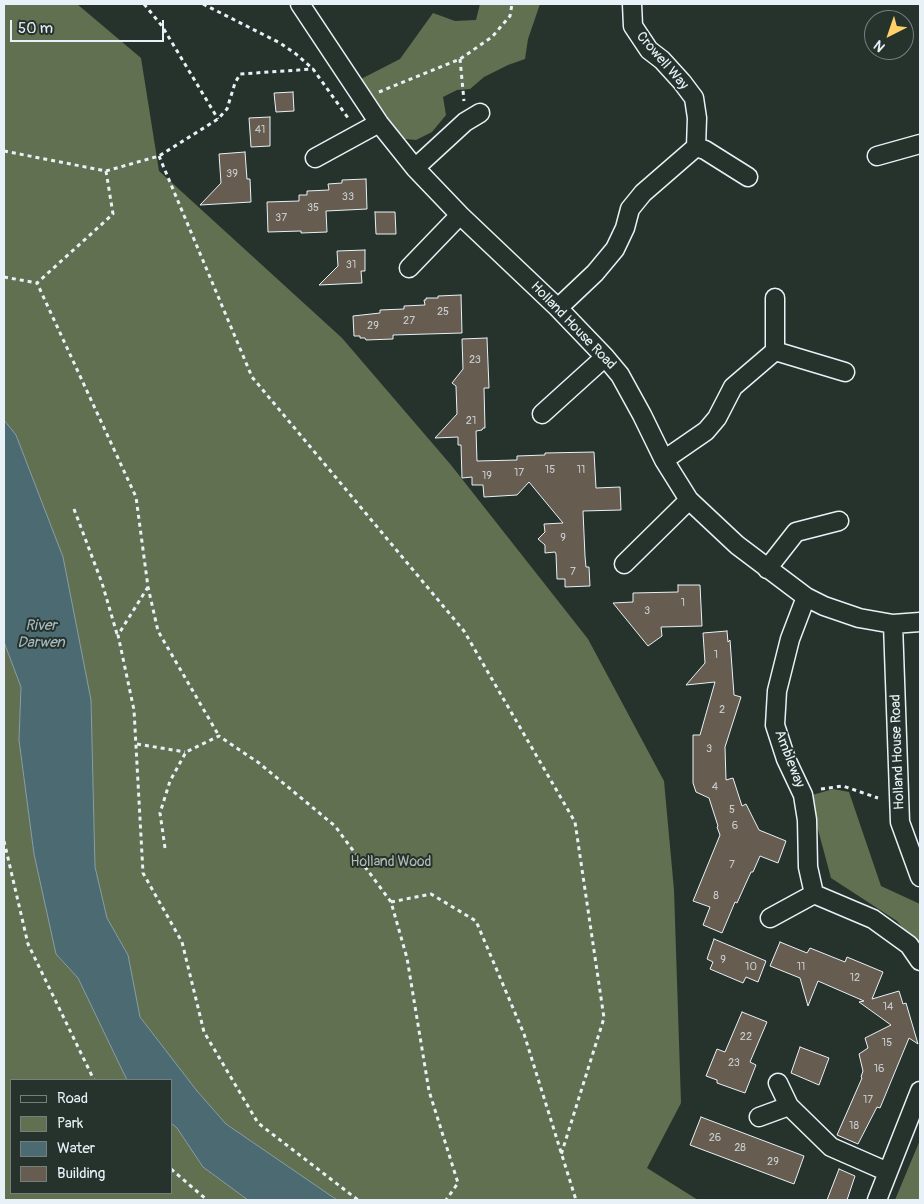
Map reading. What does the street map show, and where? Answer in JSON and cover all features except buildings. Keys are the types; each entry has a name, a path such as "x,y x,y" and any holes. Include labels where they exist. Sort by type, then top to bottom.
{"street":[{"name":"Holland House Road","path":"300,4 379,123 415,168 460,215 558,308 620,375 664,460 689,500 737,545 806,597 852,616 893,624 920,622"},
{"name":"Crowell Way","path":"632,4 633,26 648,50 662,60 694,98 697,118 696,148"},
{"path":"415,168 473,118"},
{"path":"315,158 379,123"},
{"path":"878,156 920,144"},
{"path":"558,308 595,273 615,249 625,228 630,209 643,193 696,148 705,150 748,177"},
{"path":"409,268 460,215"},
{"path":"664,460 706,431 717,418 733,387 775,351 775,298"},
{"path":"775,351 845,372"},
{"path":"542,414 605,357"},
{"path":"624,564 689,500"},
{"path":"767,569 796,532 839,521"},
{"name":"Ambleway","path":"806,597 790,639 777,691 776,725 786,759 803,795 807,820 808,867 814,894"},
{"name":"Holland House Road","path":"893,624 900,822 920,877"},
{"path":"770,918 814,894 873,919 909,946 920,962"},
{"path":"778,1083 789,1106 831,1147 888,1172"},
{"path":"877,1200 920,1091"},
{"path":"759,1116 789,1106"}],"path":[{"path":"144,4 162,26 218,119"},
{"path":"203,4 280,43 296,54 312,69 360,134"},
{"path":"362,98 460,59 492,37 510,16 512,4"},
{"path":"460,59 473,118"},
{"path":"4,150 106,170 159,156 218,119 227,109 235,83 240,74 312,69"},
{"path":"159,156 252,377 464,631 575,822 604,1018 562,1155"},
{"path":"37,283 113,214 106,170"},
{"path":"4,277 37,283"},
{"path":"37,283 136,497 148,587 158,631 219,736 259,763 335,826 391,902 407,958 429,1091 458,1183 446,1200"},
{"path":"74,509 102,583 118,634 134,710 144,873 182,942 204,1032 258,1123 358,1200"},
{"path":"118,634 148,587"},
{"path":"136,744 186,752 219,736"},
{"path":"165,848 160,813 170,781 186,752"},
{"path":"803,795 827,788 843,786 878,798"},
{"path":"4,841 28,944 94,1079"},
{"path":"391,902 431,894 476,921 524,1034 576,1200"},
{"path":"172,1170 207,1200"}],"green space":[{"name":"Holland Wood","path":"4,4 77,4 141,58 159,171 342,338 451,465 588,639 664,781 674,890 681,1103 647,1168 698,1200 337,1200 226,1124 197,1091 140,1017 128,955 107,918 95,867 91,700 63,557 16,435 4,420"},
{"path":"480,4 540,4 528,39 525,59 484,77 470,89 457,90 443,97 446,115 432,132 416,140 405,139 393,128 361,79 400,59 433,13 455,21 476,20"},
{"path":"4,642 21,687 19,740 34,854 56,954 78,978 127,1079 10,1079 10,1194 172,1194 172,1124 177,1128 203,1167 248,1200 4,1200"},
{"path":"833,789 849,792 881,886 920,904 920,950 897,921 831,878 809,796"},
{"path":"920,1140 920,1200 895,1200"}],"water":[{"name":"River Darwen","path":"4,420 16,435 63,557 91,700 95,867 107,918 128,955 140,1017 197,1091 226,1124 337,1200 248,1200 203,1167 177,1128 172,1124 172,1079 127,1079 78,978 56,954 34,854 19,740 21,687 4,642"}]}
